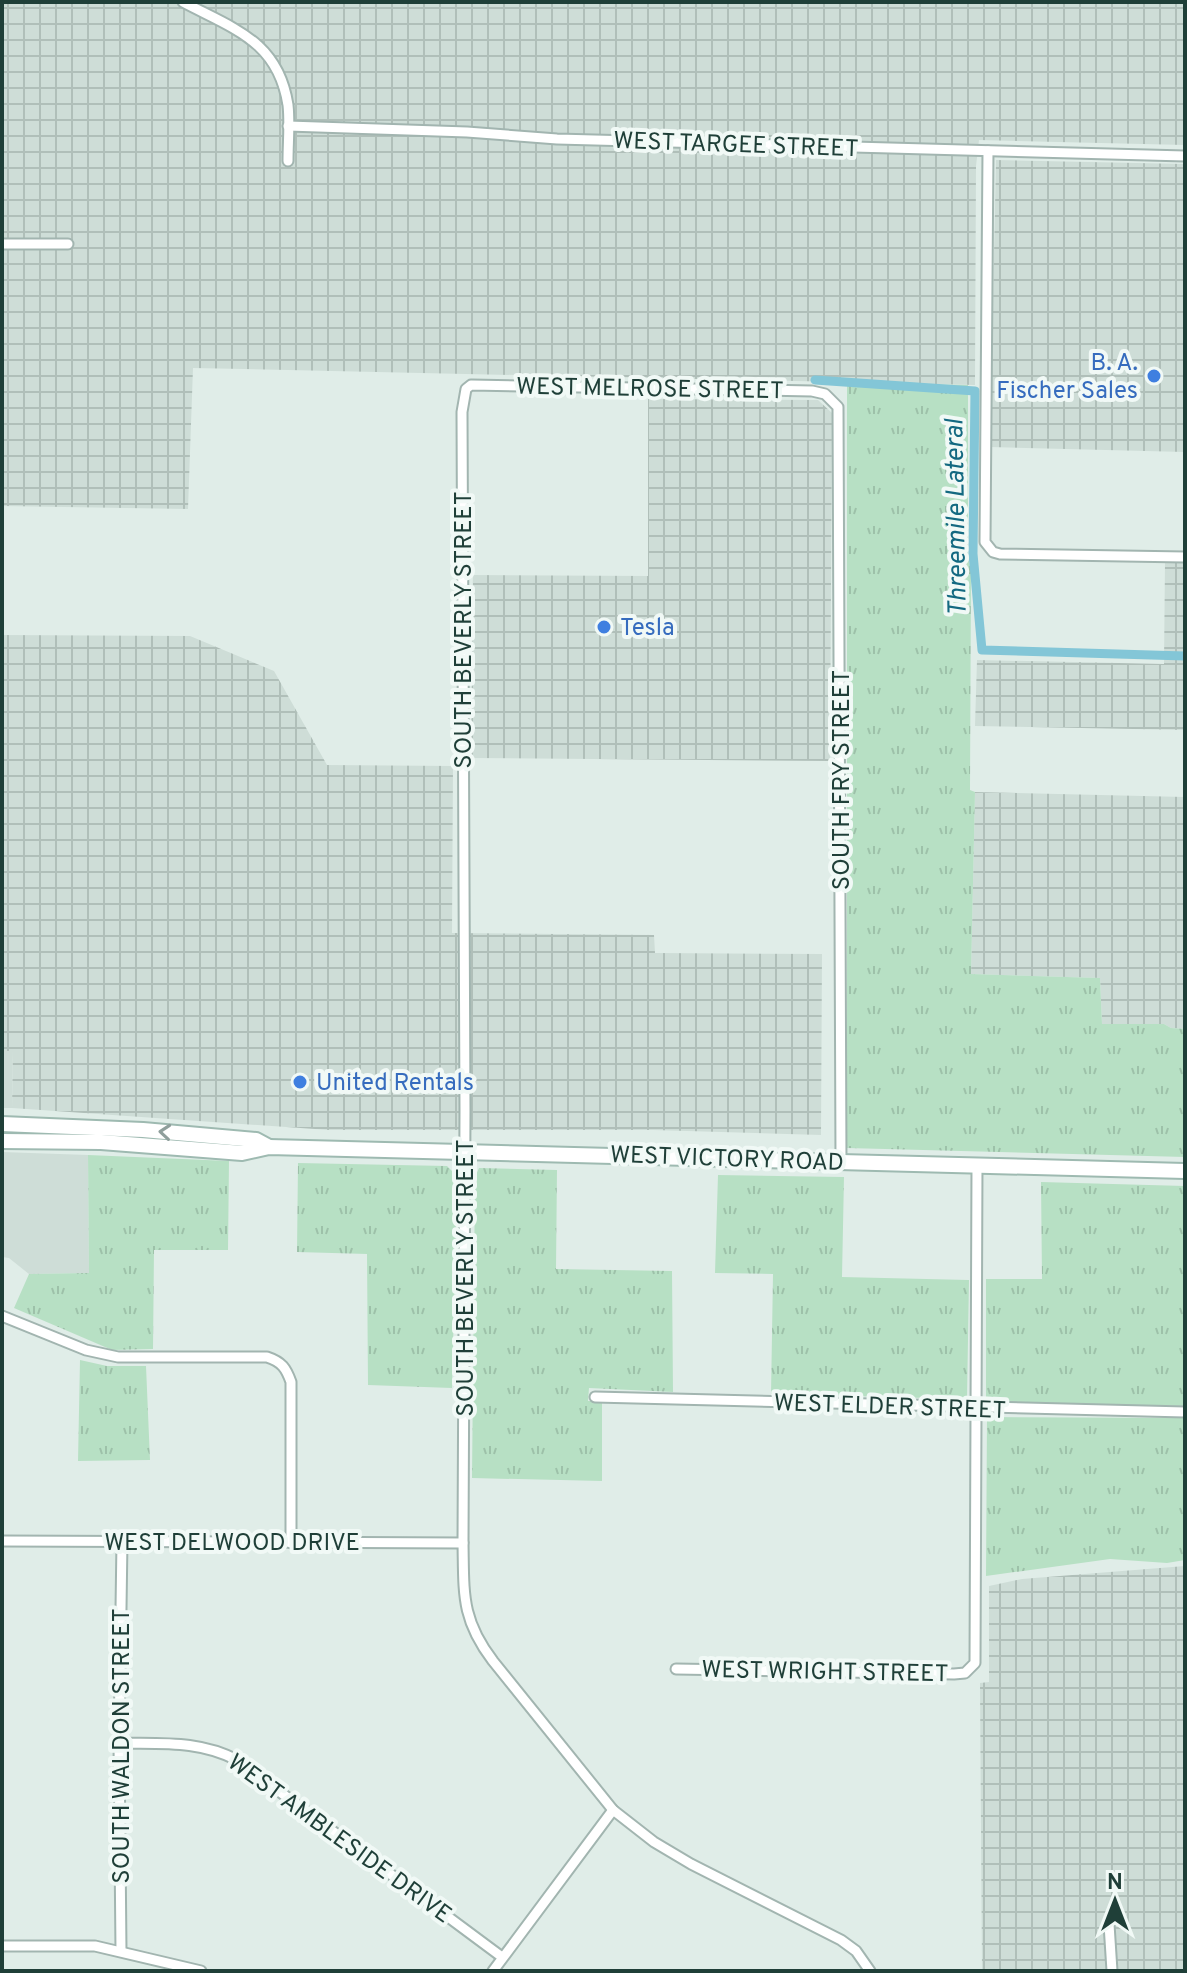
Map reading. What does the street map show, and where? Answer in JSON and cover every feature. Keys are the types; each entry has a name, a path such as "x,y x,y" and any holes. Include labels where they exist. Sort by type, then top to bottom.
{"main road":[{"name":"WEST VICTORY ROAD","path":"2,1124 225,1137 256,1140 269,1147"},
{"name":"WEST VICTORY ROAD","path":"175,1147 220,1144 225,1137"},
{"name":"WEST VICTORY ROAD","path":"2,1141 101,1142 242,1153 269,1147 1185,1171"}],"street":[{"path":"183,2 245,35 266,51 280,79 288,106 288,161"},
{"name":"WEST TARGEE STREET","path":"288,126 467,132 557,139 1185,156"},
{"path":"988,151 984,536 988,547 1000,554 1185,557"},
{"path":"2,244 68,244"},
{"name":"WEST MELROSE STREET","path":"466,389 478,384 812,391 825,394 832,400"},
{"name":"SOUTH BEVERLY STREET","path":"466,389 462,412 463,1543 466,1614 476,1638 613,1810 654,1842 691,1864 841,1940 856,1951 870,1971"},
{"name":"SOUTH FRY STREET","path":"832,400 838,407 839,415 841,1161"},
{"path":"977,1166 978,1408"},
{"path":"2,1316 86,1350 118,1357 267,1357 278,1360 286,1368 291,1382 291,1543"},
{"name":"WEST ELDER STREET","path":"595,1397 1185,1412"},
{"name":"WEST WRIGHT STREET","path":"676,1669 954,1674 965,1673 972,1668 976,1658 978,1408"},
{"name":"WEST DELWOOD DRIVE","path":"2,1541 463,1543"},
{"name":"SOUTH WALDON STREET","path":"121,1951 119,1743 122,1541"},
{"name":"WEST AMBLESIDE DRIVE","path":"119,1743 192,1745 216,1749 237,1760 502,1957"},
{"path":"493,1971 613,1810"},
{"path":"1109,1924 1112,1971"},
{"path":"2,1946 95,1946 201,1971"}],"shaded area":[{"path":"2,2 1184,2 1185,145 979,140 976,166 975,385 193,368 188,509 2,506"},
{"path":"996,160 1185,164 1185,452 990,447"},
{"path":"648,399 818,400 832,413 830,761 471,758 473,575 648,576"},
{"path":"1185,561 1185,730 975,726 977,660 1164,664 1165,562"},
{"path":"2,635 190,636 274,671 327,765 453,766 452,933 654,935 655,953 822,954 821,1135 653,1130 329,1130 12,1108 13,1051 2,1051"},
{"path":"975,792 1185,797 1185,1029 1164,1024 1102,1024 1100,978 971,974"},
{"path":"2,1051 13,1051 12,1108 2,1108"},
{"path":"2,1152 88,1155 89,1273 29,1274 9,1258 2,1257"},
{"path":"1185,1566 1185,1971 982,1971 980,1683 989,1682 989,1586 1022,1579"}],"green space":[{"path":"847,383 968,385 970,790 975,792 971,974 1100,978 1102,1024 1164,1024 1185,1029 1185,1157 847,1148"},
{"path":"88,1155 229,1161 228,1250 154,1250 153,1349 112,1350 14,1308 29,1274 89,1273"},
{"path":"298,1163 447,1166 453,1172 457,1182 452,1388 368,1385 367,1254 297,1252"},
{"path":"479,1168 557,1170 556,1269 672,1271 673,1392 589,1388 588,1401 602,1401 602,1481 472,1478 475,1177"},
{"path":"718,1175 844,1177 842,1277 969,1280 967,1399 771,1394 773,1274 715,1273"},
{"path":"1041,1182 1185,1186 1185,1406 986,1403 986,1279 1042,1279"},
{"path":"80,1360 107,1366 146,1366 150,1460 78,1461"},
{"path":"987,1417 1185,1418 1185,1560 1167,1563 1110,1559 986,1576"}],"waterway":[{"name":"Threemile Lateral","path":"815,380 975,391 973,554 982,650 1185,656"}],"place":[{"name":"B. A. Fischer Sales","path":"1154,376"},
{"name":"Tesla","path":"604,627"},
{"name":"United Rentals","path":"300,1082"}]}
